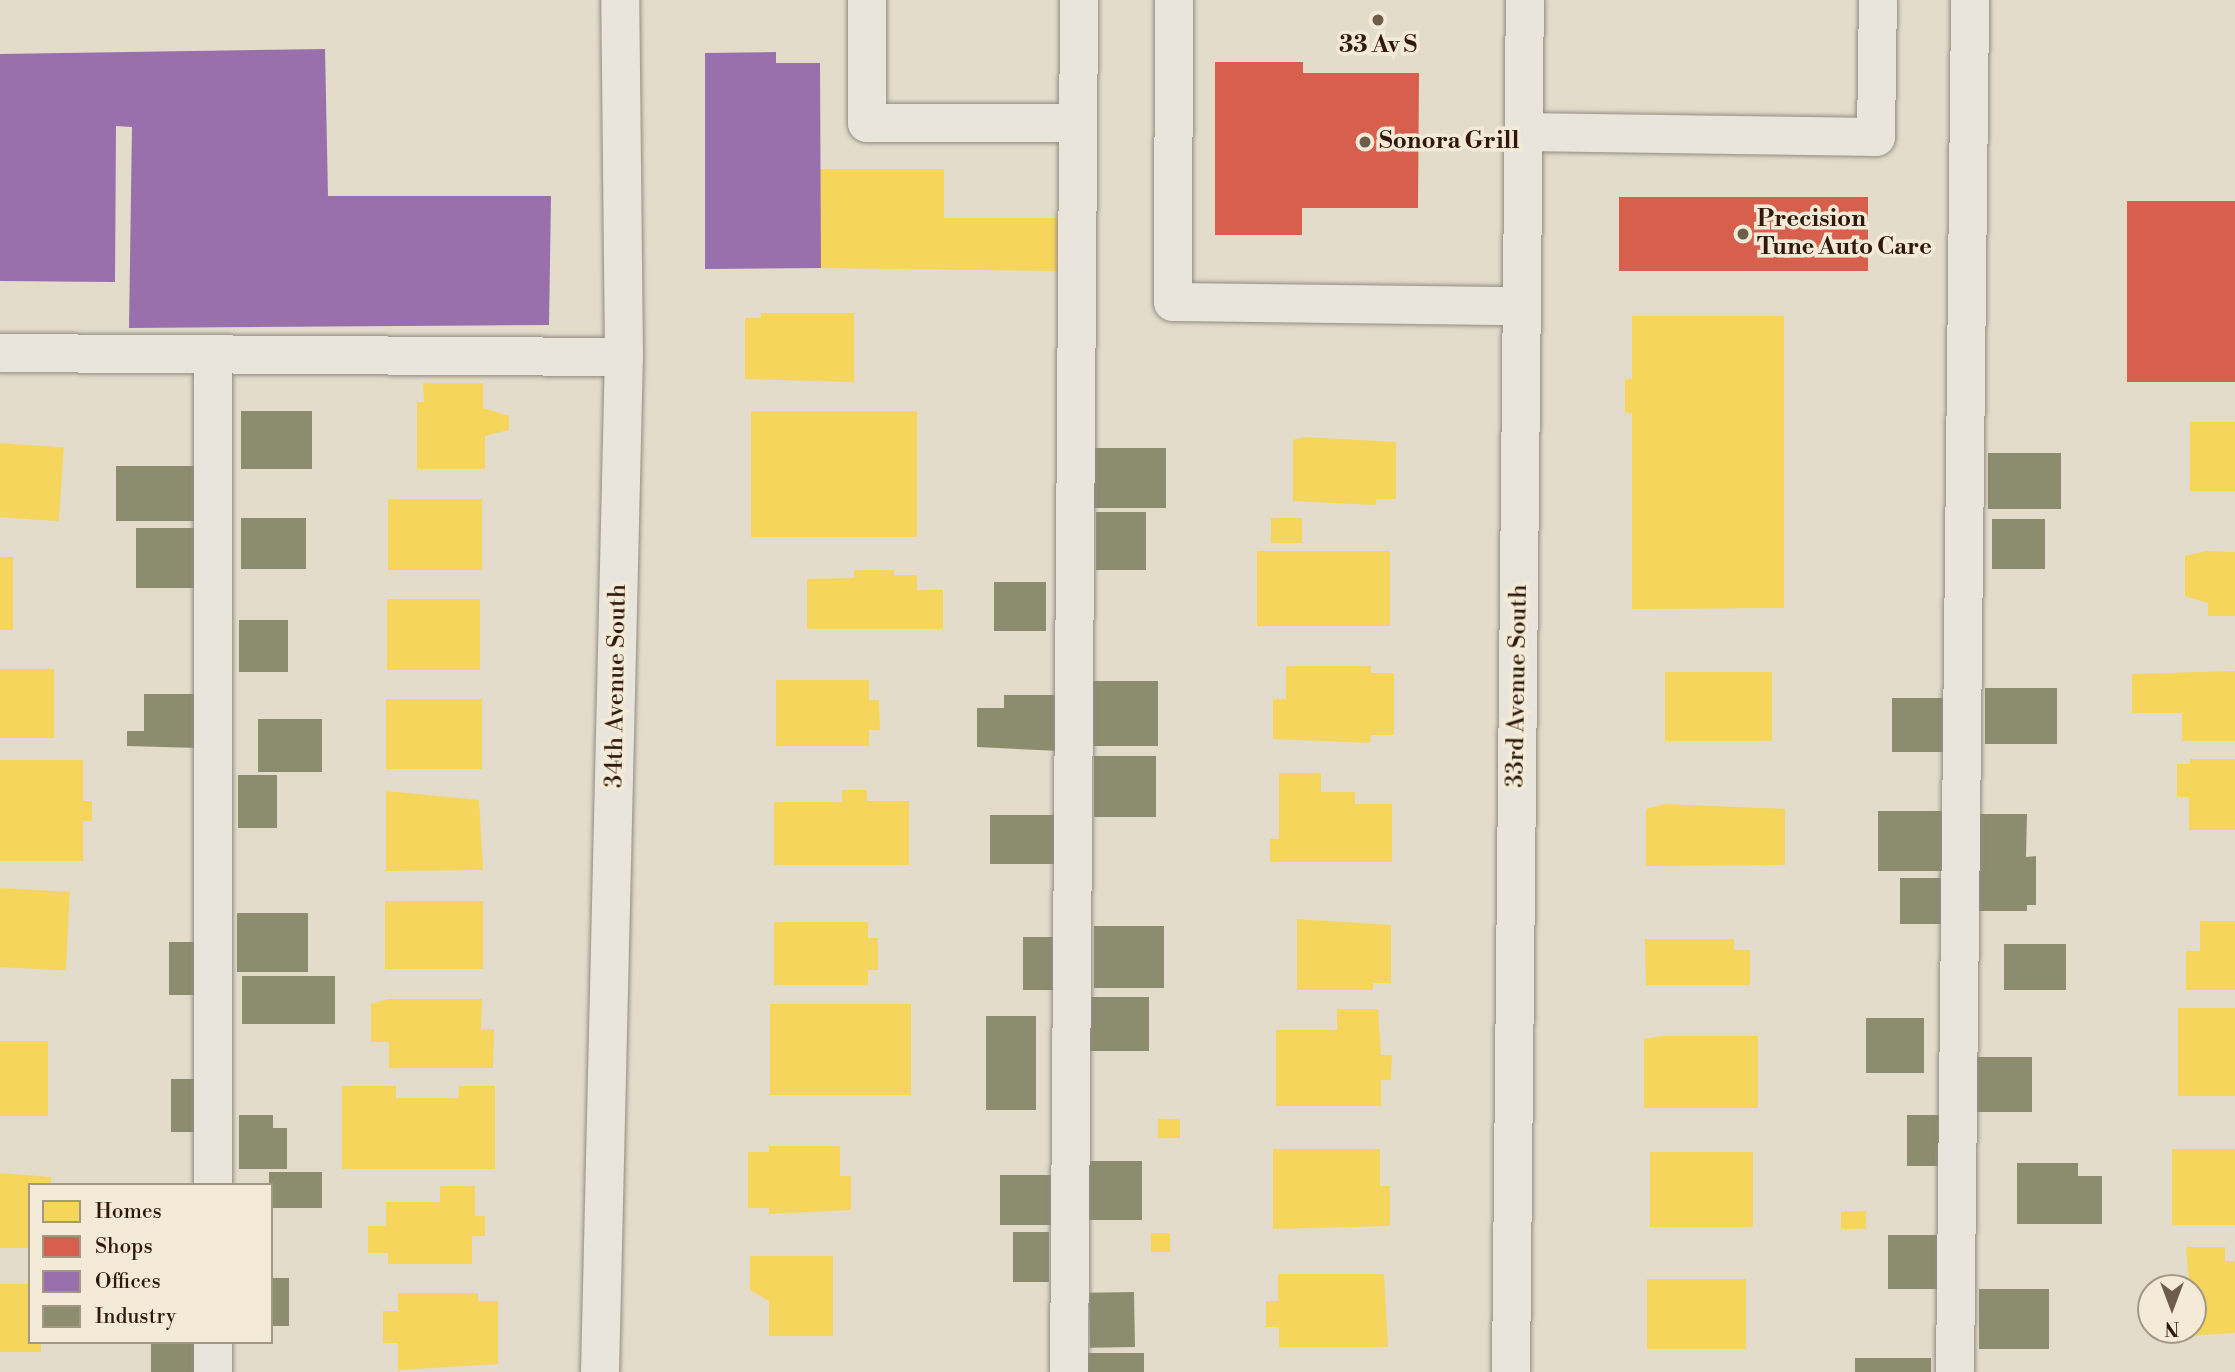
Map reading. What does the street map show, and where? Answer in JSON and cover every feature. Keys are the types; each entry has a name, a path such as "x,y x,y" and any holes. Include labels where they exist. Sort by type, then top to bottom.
{"street":[{"name":"34th Avenue South","path":"600,1372 624,358 621,0"},
{"path":"867,0 867,122 1077,122"},
{"path":"1069,1372 1079,0"},
{"path":"1174,0 1173,302 1522,306"},
{"name":"33rd Avenue South","path":"1511,1372 1525,0"},
{"path":"1524,132 1876,137 1878,0"},
{"path":"1955,1372 1970,0"},
{"path":"0,354 624,358"},
{"path":"213,356 213,1183"},
{"path":"213,1344 213,1372"}],"building: Homes":[{"path":"820,169 944,169 944,218 1058,218 1057,271 821,268"},
{"path":"761,313 854,313 854,382 745,379 745,318 761,318"},
{"path":"1632,316 1784,316 1784,608 1632,609 1632,413 1625,413 1625,379 1632,379"},
{"path":"423,383 483,383 483,408 509,416 509,430 485,436 485,469 417,469 417,402 424,402"},
{"path":"751,411 917,411 917,537 751,537"},
{"path":"2190,422 2235,422 2235,491 2190,491"},
{"path":"1304,437 1396,442 1396,499 1376,499 1376,505 1293,501 1293,440"},
{"path":"0,443 64,447 59,521 0,517"},
{"path":"388,499 482,499 482,570 388,570"},
{"path":"1271,518 1302,518 1302,543 1271,543"},
{"path":"1257,551 1390,551 1390,626 1257,626"},
{"path":"2207,551 2235,552 2235,616 2208,616 2208,603 2185,596 2185,556"},
{"path":"0,557 13,557 13,630 0,630"},
{"path":"854,570 894,570 894,575 917,575 917,590 943,590 943,629 807,629 807,579 854,578"},
{"path":"387,599 480,599 480,670 387,670"},
{"path":"1286,666 1371,666 1371,673 1394,673 1394,735 1371,735 1370,743 1273,739 1273,699 1286,699"},
{"path":"0,669 54,669 54,738 0,738"},
{"path":"2235,671 2235,741 2182,741 2182,713 2132,713 2132,674"},
{"path":"1665,672 1772,672 1772,741 1665,741"},
{"path":"776,680 869,680 869,700 879,700 880,730 869,730 869,746 776,746"},
{"path":"386,699 482,699 482,769 386,769"},
{"path":"2190,759 2235,759 2235,830 2189,830 2189,797 2177,797 2177,764 2190,764"},
{"path":"0,760 83,760 83,801 92,801 92,821 83,821 83,861 0,861"},
{"path":"1279,773 1321,773 1321,792 1355,792 1355,804 1392,804 1392,862 1270,862 1270,839 1279,839"},
{"path":"842,790 867,790 867,801 909,801 909,865 774,865 774,802 842,802"},
{"path":"386,791 479,800 483,870 386,871"},
{"path":"1665,804 1785,809 1785,865 1646,866 1646,809"},
{"path":"0,888 70,892 66,971 0,967"},
{"path":"385,901 483,901 483,969 385,969"},
{"path":"1297,919 1391,925 1391,983 1373,983 1373,990 1297,990"},
{"path":"2200,921 2235,921 2235,990 2186,990 2186,951 2200,951"},
{"path":"774,922 868,922 868,938 878,938 878,970 868,970 868,985 774,985"},
{"path":"1645,939 1734,939 1734,950 1750,950 1750,985 1646,985"},
{"path":"388,999 482,999 481,1029 494,1029 493,1068 389,1068 389,1042 371,1042 371,1004"},
{"path":"770,1004 911,1004 911,1095 770,1095"},
{"path":"2178,1008 2235,1008 2235,1096 2178,1096"},
{"path":"1337,1009 1378,1009 1381,1055 1392,1055 1391,1080 1381,1080 1381,1106 1276,1106 1276,1030 1337,1030"},
{"path":"1662,1036 1758,1036 1758,1108 1644,1108 1644,1039"},
{"path":"0,1041 48,1041 48,1116 0,1116"},
{"path":"342,1086 396,1086 396,1098 458,1098 459,1086 495,1086 495,1169 342,1169"},
{"path":"1158,1119 1180,1119 1180,1138 1158,1138"},
{"path":"769,1146 840,1146 840,1176 851,1176 851,1210 769,1214 769,1208 748,1208 748,1152 769,1152"},
{"path":"1273,1149 1380,1149 1380,1186 1390,1186 1390,1226 1273,1229"},
{"path":"2172,1149 2235,1149 2235,1225 2172,1225"},
{"path":"1650,1152 1753,1152 1753,1227 1650,1227"},
{"path":"0,1173 51,1177 51,1183 28,1183 28,1248 0,1248"},
{"path":"440,1186 475,1186 475,1216 485,1216 485,1236 472,1236 472,1264 388,1264 388,1253 368,1253 368,1226 386,1226 386,1202 440,1202"},
{"path":"1841,1211 1866,1211 1866,1229 1841,1229"},
{"path":"1151,1233 1170,1233 1170,1252 1151,1252"},
{"path":"2186,1247 2225,1247 2225,1261 2235,1261 2235,1333 2207,1335 2207,1274 2188,1274"},
{"path":"750,1256 833,1256 833,1336 769,1336 769,1301 750,1290"},
{"path":"1278,1274 1384,1274 1388,1347 1279,1347 1279,1327 1266,1327 1266,1301 1278,1301"},
{"path":"1647,1279 1746,1279 1746,1349 1647,1349"},
{"path":"0,1284 28,1284 28,1344 41,1344 41,1352 0,1352"},
{"path":"398,1293 478,1293 478,1301 498,1301 498,1364 398,1370 398,1343 383,1343 383,1311 398,1311"}],"building: Shops":[{"path":"1215,62 1303,62 1303,73 1419,73 1418,208 1302,208 1302,235 1215,235"},
{"name":"Precision Tune Auto Care","path":"1619,197 1868,197 1868,271 1619,271"},
{"path":"2127,201 2235,201 2235,382 2127,382"}],"building: Offices":[{"path":"325,49 328,196 551,196 549,325 129,328 132,127 116,126 115,282 0,281 0,54"},
{"path":"776,52 776,63 820,63 821,268 705,269 705,53"}],"building: Industry":[{"path":"241,411 312,411 312,469 241,469"},
{"path":"1090,448 1166,448 1166,508 1090,508"},
{"path":"1988,453 2061,453 2061,509 1988,509"},
{"path":"116,466 199,466 199,521 116,521"},
{"path":"1096,512 1146,512 1146,570 1096,570"},
{"path":"241,518 306,518 306,569 241,569"},
{"path":"1992,519 2045,519 2045,569 1992,569"},
{"path":"136,528 199,528 199,588 136,588"},
{"path":"994,582 1046,582 1046,631 994,631"},
{"path":"239,620 288,620 288,672 239,672"},
{"path":"1092,681 1158,681 1158,746 1092,746"},
{"path":"1985,688 2057,688 2057,744 1985,744"},
{"path":"144,694 198,694 198,748 127,746 127,731 144,731"},
{"path":"1004,695 1059,695 1059,751 977,747 977,708 1004,708"},
{"path":"1892,698 1944,698 1944,752 1892,752"},
{"path":"258,719 322,719 322,772 258,772"},
{"path":"1094,756 1156,756 1156,817 1094,817"},
{"path":"238,775 277,775 277,828 238,828"},
{"path":"1878,811 1944,811 1944,871 1878,871"},
{"path":"1979,814 2027,814 2026,857 2036,856 2036,905 2027,905 2027,911 1979,911"},
{"path":"990,815 1054,815 1054,864 990,864"},
{"path":"1900,878 1943,878 1943,924 1900,924"},
{"path":"237,913 308,913 308,972 237,972"},
{"path":"1094,926 1164,926 1164,988 1094,988"},
{"path":"1023,937 1056,937 1056,990 1023,990"},
{"path":"169,942 200,942 200,995 169,995"},
{"path":"2004,944 2066,944 2066,990 2004,990"},
{"path":"242,976 335,976 335,1024 242,1024"},
{"path":"1088,997 1149,997 1149,1051 1088,1051"},
{"path":"986,1016 1036,1016 1036,1110 986,1110"},
{"path":"1866,1018 1924,1018 1924,1073 1866,1073"},
{"path":"1977,1057 2032,1057 2032,1112 1977,1112"},
{"path":"171,1079 204,1079 204,1132 171,1132"},
{"path":"239,1115 273,1115 273,1128 287,1128 287,1169 239,1169"},
{"path":"1907,1115 1942,1115 1942,1166 1907,1166"},
{"path":"1087,1161 1142,1161 1142,1220 1087,1220"},
{"path":"2017,1163 2078,1163 2078,1176 2102,1176 2102,1224 2017,1224"},
{"path":"269,1172 322,1172 322,1208 273,1208 273,1183 269,1183"},
{"path":"1000,1175 1052,1175 1052,1225 1000,1225"},
{"path":"1013,1232 1049,1232 1049,1282 1013,1282"},
{"path":"1888,1235 1939,1235 1939,1289 1888,1289"},
{"path":"273,1278 289,1278 289,1326 273,1326"},
{"path":"1979,1289 2049,1289 2049,1349 1979,1349"},
{"path":"1134,1292 1135,1347 1090,1348 1089,1293"},
{"path":"151,1344 199,1344 199,1372 151,1372"},
{"path":"1087,1353 1144,1353 1144,1372 1087,1372"},
{"path":"1855,1358 1931,1358 1931,1372 1855,1372"}],"place":[{"name":"33 Av S","path":"1378,20"},
{"name":"Sonora Grill","path":"1365,142"},
{"name":"Precision Tune Auto Care","path":"1743,234"}]}
